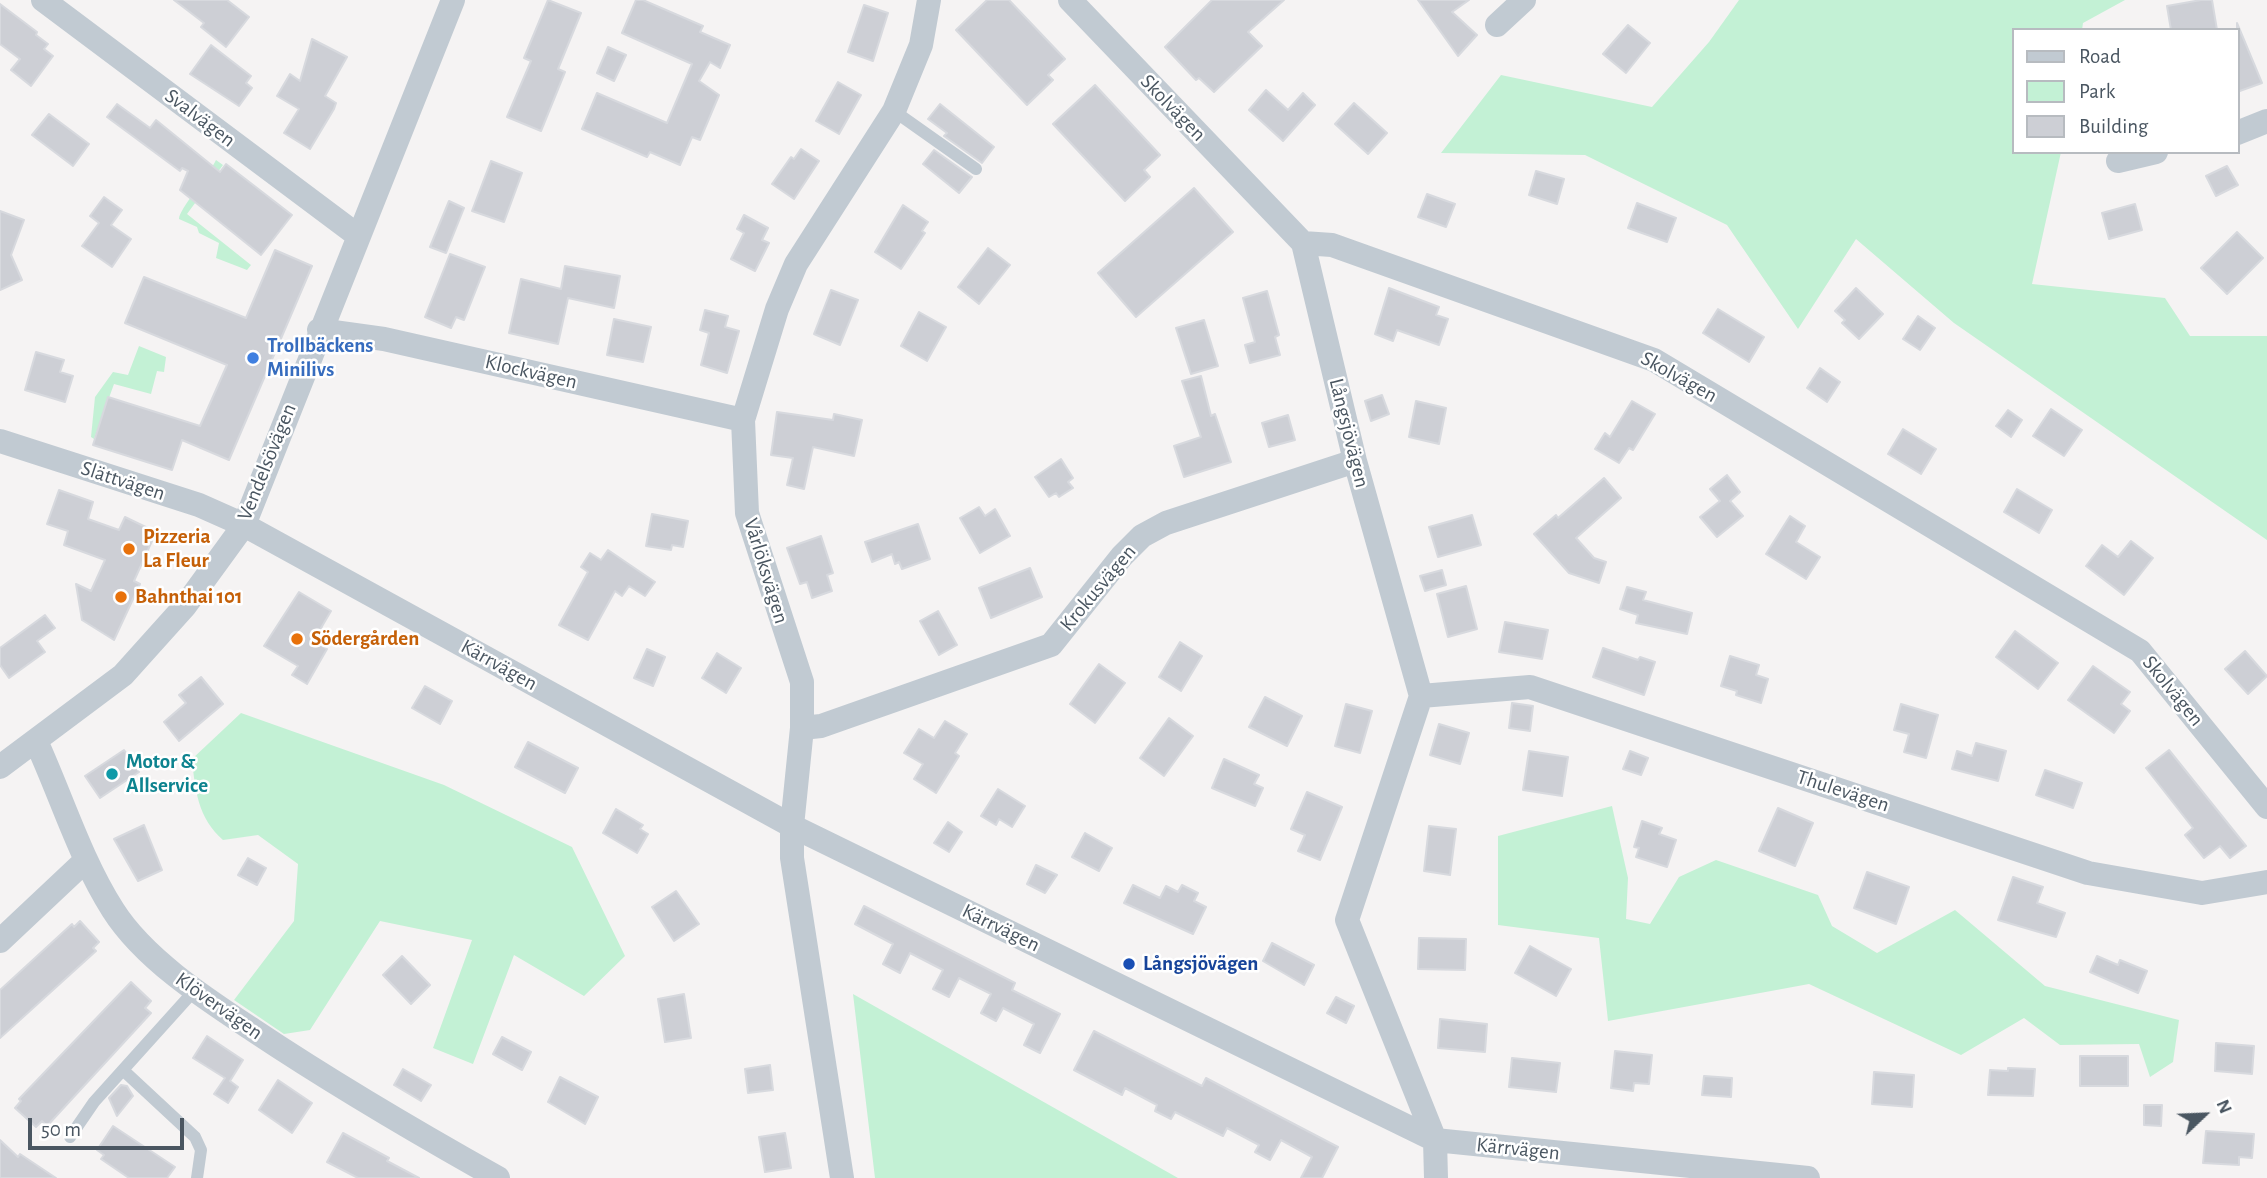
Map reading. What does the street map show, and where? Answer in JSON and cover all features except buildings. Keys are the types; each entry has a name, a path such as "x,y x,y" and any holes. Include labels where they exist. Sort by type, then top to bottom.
{"street":[{"name":"Svalvägen","path":"43,0 357,235"},
{"name":"Vendelsövägen","path":"0,767 123,676 185,606 244,525 319,330 453,0"},
{"name":"Vårlöksvägen","path":"842,1178 792,858 792,826 802,728 802,682 747,513 743,420 777,309 796,264 894,111 921,45 929,0"},
{"path":"1497,25 1524,0"},
{"name":"Skolvägen","path":"1080,3 1303,243 1332,246 1654,360 2140,651 2267,807"},
{"path":"2239,132 2267,121"},
{"path":"2118,161 2147,154"},
{"name":"Långsjövägen","path":"1303,243 1355,461 1421,696"},
{"name":"Klockvägen","path":"319,330 384,339 743,420"},
{"name":"Slättvägen","path":"0,441 199,505 244,525"},
{"name":"Krokusvägen","path":"802,728 821,726 1051,645 1122,556 1142,536 1166,523 1355,461"},
{"name":"Kärrvägen","path":"244,525 792,826 1435,1140 1808,1178"},
{"name":"Thulevägen","path":"1421,696 1530,687 2088,873 2202,893 2267,881"},
{"path":"1421,696 1347,920 1435,1140 1436,1178"},
{"name":"Klövervägen","path":"36,741 67,810 85,861 115,913 165,967 194,991 346,1092 498,1178"},
{"path":"0,941 85,861"}],"lane":[{"path":"894,111 976,169"},
{"path":"70,1137 94,1102 194,991"},
{"path":"124,1071 195,1137 201,1150 197,1178"}],"green space":[{"path":"1739,0 2125,0 2083,23 2082,28 2011,28 2011,154 2061,154 2032,284 2165,298 2190,336 2267,336 2267,540 1954,323 1856,239 1798,329 1727,225 1585,155 1441,153 1501,75 1652,107 1709,42"},
{"path":"216,160 223,165 187,214 251,265 247,270 216,258 219,243 199,233 197,227 179,219"},
{"path":"139,346 166,357 164,372 157,371 151,394 114,384 94,439 91,437 95,397 113,372 128,375"},
{"path":"241,713 444,785 572,847 625,956 584,996 514,955 473,1064 433,1048 472,940 380,921 310,1030 284,1034 234,1000 294,921 298,864 258,835 223,840 203,813 195,782 192,759"},
{"path":"1612,806 1628,878 1626,919 1650,924 1679,877 1716,860 1818,895 1832,926 1877,953 1955,910 2045,986 2179,1020 2173,1062 2150,1077 2139,1044 2060,1045 2024,1018 1961,1055 1809,984 1608,1021 1599,938 1498,925 1498,836"},
{"path":"853,994 1178,1178 875,1178"}],"place":[{"name":"Trollbäckens Minilivs","path":"253,358"},
{"name":"Pizzeria La Fleur","path":"129,549"},
{"name":"Bahnthai 101","path":"121,597"},
{"name":"Södergården","path":"297,639"},
{"name":"Motor & Allservice","path":"112,774"},
{"name":"Långsjövägen","path":"1129,964"}]}
